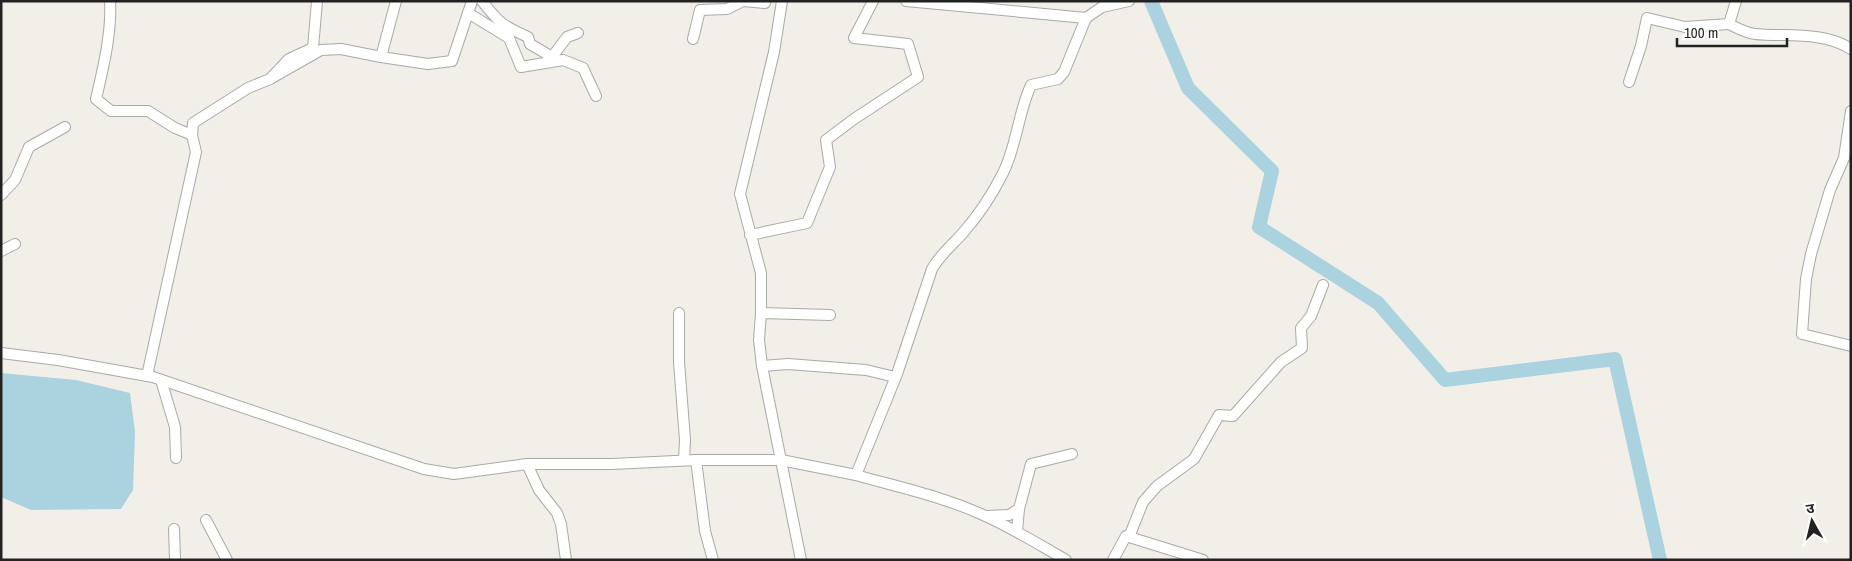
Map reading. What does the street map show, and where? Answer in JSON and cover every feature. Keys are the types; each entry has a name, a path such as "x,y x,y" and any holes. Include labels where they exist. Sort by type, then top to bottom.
{"street":[{"path":"110,1 111,12 96,100 111,110 148,112 175,128 192,135"},
{"path":"270,79 289,59 313,48 317,1"},
{"path":"382,57 396,1"},
{"path":"147,376 196,152 192,135 193,123 248,88 270,79 321,50 341,49 428,64 452,61 472,1"},
{"path":"482,1 496,19 507,28 528,37 530,44 552,57 567,37 578,33"},
{"path":"693,39 701,5 727,9 743,1 764,2 776,10 781,5"},
{"path":"750,235 807,223 830,167 826,140 854,119 918,77 908,44 854,38 873,1"},
{"path":"906,1 1086,18"},
{"path":"856,476 914,327 932,269 940,255 962,234 983,207 1004,173 1014,144 1025,98 1031,85 1058,79 1064,72 1086,18 1102,7 1128,1"},
{"path":"1729,24 1736,1"},
{"path":"781,5 774,52 740,194 761,273 759,340 762,366 801,560"},
{"path":"468,13 509,38 521,67 562,60 582,68 596,96"},
{"path":"1629,82 1641,46 1647,18 1685,27 1729,24 1754,34 1797,34 1833,42 1851,50"},
{"path":"1851,111 1844,158 1830,190 1811,254 1806,278 1802,334 1851,346"},
{"path":"1,195 16,180 29,147 65,127"},
{"path":"1,251 15,244"},
{"path":"1129,537 1143,502 1157,486 1194,459 1219,415 1233,416 1281,362 1302,348 1302,328 1311,316 1323,285"},
{"path":"679,313 679,362 685,440 684,460"},
{"path":"761,313 830,315"},
{"path":"1,353 58,360 147,376 424,470 439,473 454,474 527,464 612,464 684,460 781,460 856,476 930,495 985,516 1017,531 1066,560"},
{"path":"762,366 788,364 866,370 895,377"},
{"path":"161,380 175,426 176,458"},
{"path":"1017,531 1019,509 1031,464 1072,454"},
{"path":"696,460 705,531 713,560"},
{"path":"527,464 538,490 557,513 561,524 566,560"},
{"path":"985,516 1009,514 1019,509"},
{"path":"206,520 227,560"},
{"path":"174,530 175,560"},
{"path":"1113,560 1126,536 1203,560"}],"water":[{"path":"1,373 76,380 130,393 135,432 133,490 121,509 31,510 1,497"}],"waterway":[{"path":"1151,1 1188,88 1272,171 1259,227 1378,303 1445,380 1615,359 1660,560"}]}
